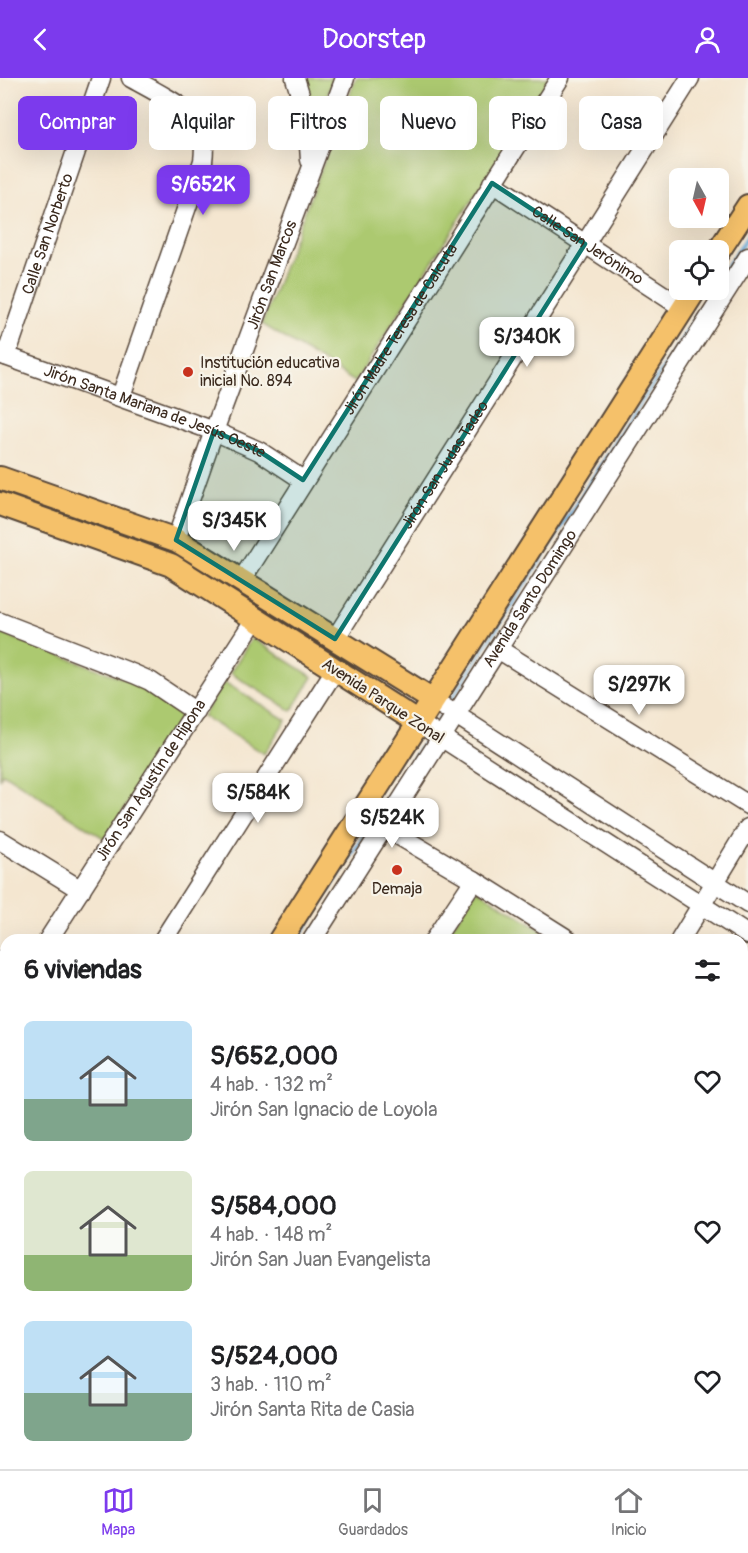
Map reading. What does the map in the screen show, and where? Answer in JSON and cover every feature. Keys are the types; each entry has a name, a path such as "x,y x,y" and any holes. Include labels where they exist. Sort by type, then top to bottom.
{"main road":[{"path":"726,240 748,206"},
{"name":"Avenida Santo Domingo","path":"284,934 688,300"},
{"name":"Avenida Parque Zonal","path":"0,478 176,540 433,700"},
{"name":"Avenida Parque Zonal","path":"0,504 171,565 418,723"}],"street":[{"name":"Calle San Norberto","path":"3,355 101,78"},
{"path":"121,396 203,161 205,145 201,130 193,116 131,78"},
{"path":"295,78 303,98 309,132 310,171"},
{"name":"Jirón San Marcos","path":"176,540 345,78"},
{"name":"Jirón Madre Teresa de Calcuta","path":"241,581 560,78"},
{"name":"Jirón San Judas Tadeo","path":"335,639 690,78"},
{"name":"Calle San Jerónimo","path":"492,183 585,244 669,288"},
{"name":"Avenida Santo Domingo","path":"316,934 748,257"},
{"name":"Jirón Santa Mariana de Jesús Oeste","path":"3,355 214,431 259,451 303,480"},
{"name":"Jirón San Agustín de Hipona","path":"52,934 255,619"},
{"path":"0,622 150,681 196,712"},
{"path":"498,649 748,805"},
{"path":"167,934 335,670"},
{"name":"Avenida Parque Zonal","path":"433,700 748,904"},
{"name":"Avenida Parque Zonal","path":"418,723 746,934"},
{"path":"384,827 474,880 557,934"},
{"path":"684,934 748,828"},
{"path":"0,840 81,890"},
{"path":"438,934 474,880"}],"highlighted area":[{"path":"492,183 585,244 335,639 176,540 214,431 259,451 303,480"}],"green space":[{"path":"300,78 333,78 327,96 307,96"},
{"path":"356,78 550,78 538,96 489,96 489,150 504,150 355,382 262,324 328,150 368,150 368,96 349,96"},
{"path":"0,633 141,685 185,714 105,839 3,773 0,778"},
{"path":"252,638 313,677 292,711 230,673"},
{"path":"224,682 286,720 264,754 202,716"},
{"path":"477,889 547,934 447,934"}],"waterway":[{"path":"729,264 748,235"},
{"path":"448,705 707,300"},
{"path":"434,728 442,714"},
{"path":"301,934 428,736"}],"place":[{"name":"Institución educativa inicial No. 894","path":"188,372"},
{"name":"Demaja","path":"397,870"}]}
